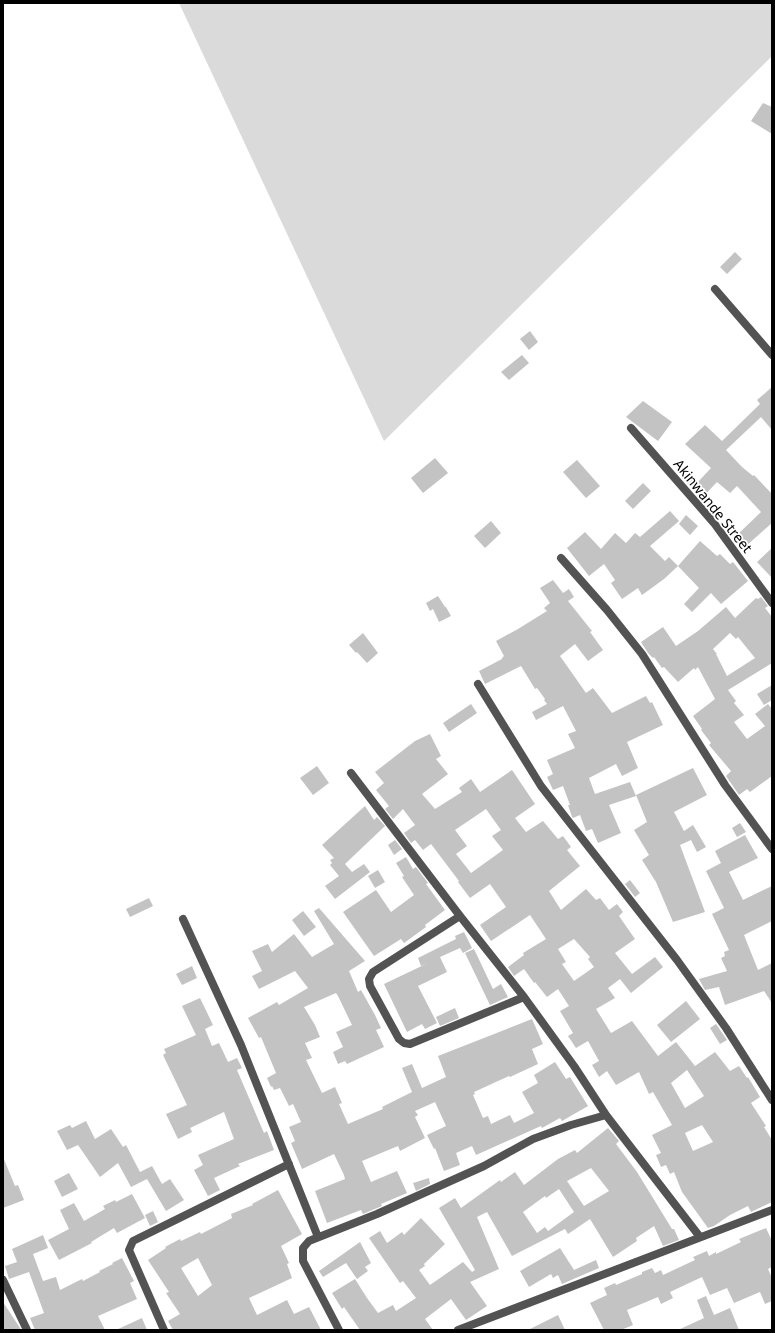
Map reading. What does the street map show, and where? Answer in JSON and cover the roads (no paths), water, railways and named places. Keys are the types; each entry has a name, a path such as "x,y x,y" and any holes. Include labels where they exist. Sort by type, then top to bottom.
{"street":[{"path":"715,289 772,355"},
{"name":"Akinwande Street","path":"631,428 714,523 772,602"},
{"path":"561,558 607,610 642,654 725,785 772,849"},
{"path":"478,684 541,786 677,960 726,1028 772,1100"},
{"path":"351,772 460,916 524,997 574,1066 606,1115 700,1237"},
{"path":"460,916 373,972 369,979 370,986 399,1039 404,1043 410,1044 524,997"},
{"path":"184,919 241,1045 318,1237"},
{"path":"339,1330 303,1261 303,1248 309,1241 377,1214 484,1166 533,1139 570,1125 606,1115"},
{"path":"164,1330 129,1250 133,1241 289,1164"},
{"path":"458,1330 772,1210"},
{"path":"3,1280 27,1330"}]}
